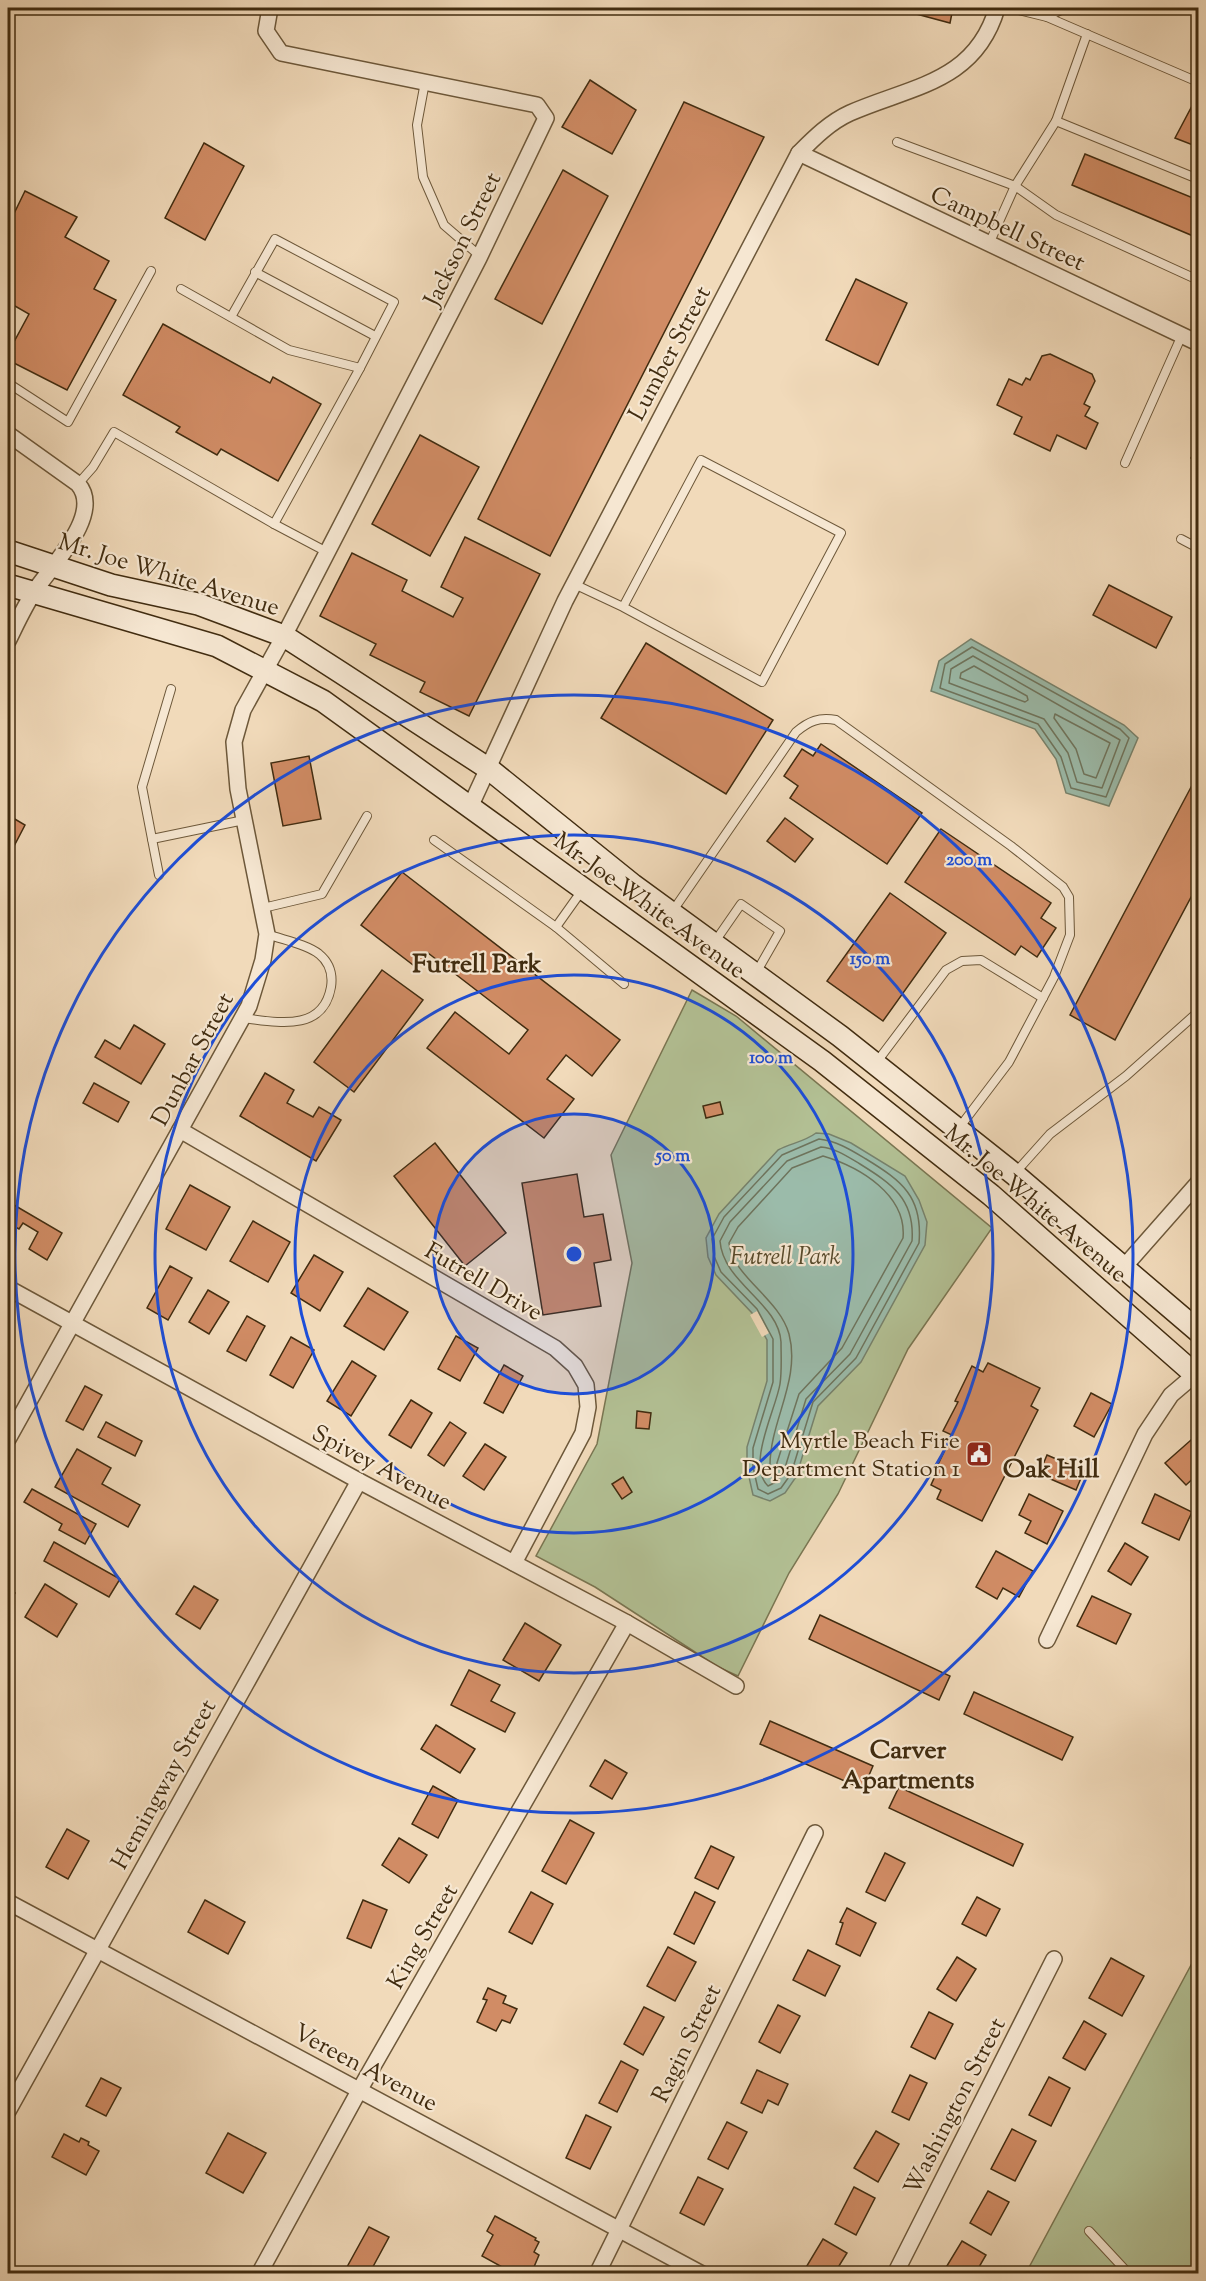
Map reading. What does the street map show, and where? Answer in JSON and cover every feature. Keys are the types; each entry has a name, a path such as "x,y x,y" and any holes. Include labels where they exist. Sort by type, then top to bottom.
{"main road":[{"name":"Mr. Joe White Avenue","path":"8,551 54,564 111,585 198,604 284,636 489,769 671,914 875,1065 1014,1174 1198,1331"},
{"name":"Mr. Joe White Avenue","path":"8,585 217,646 323,700 471,805 856,1088 991,1195 1198,1374"}],"street":[{"name":"Jackson Street","path":"263,669 284,636 480,256 546,118 537,105 281,53 266,31 270,8"},
{"name":"Lumber Street","path":"471,805 574,584 799,153 821,131 848,114 931,84 960,66 981,43 997,8"},
{"name":"Campbell Street","path":"799,153 1198,343"},
{"path":"8,434 78,483 86,492 87,507 81,523 34,592 8,641"},
{"name":"Dunbar Street","path":"8,1439 70,1323 249,1006 263,960 267,934 244,820 234,742 243,710 263,669"},
{"name":"Futrell Drive","path":"180,1130 555,1348 575,1366 586,1385 588,1407 583,1433 514,1563"},
{"path":"1124,1267 1198,1184"},
{"name":"Spivey Avenue","path":"8,1288 359,1481 627,1623 736,1686"},
{"path":"1047,1640 1145,1434 1171,1395 1198,1374"},
{"name":"Hemingway Street","path":"8,2111 359,1481"},
{"name":"King Street","path":"259,2274 360,2089 627,1623"},
{"name":"Ragin Street","path":"597,2274 815,1833"},
{"name":"Vereen Avenue","path":"8,1902 702,2274"},
{"name":"Washington Street","path":"895,2274 1054,1959"}],"lane":[{"path":"1010,8 1047,17 1198,81"},
{"path":"1047,17 1065,8"},
{"path":"990,244 1015,186 1056,121 1087,34"},
{"path":"425,82 417,125 423,177 444,225 480,256"},
{"path":"1056,121 1198,179"},
{"path":"897,142 1015,186 1056,215 1198,280"},
{"path":"231,317 275,239 393,302 360,368 274,524"},
{"path":"8,383 68,422 151,271"},
{"path":"255,272 375,336"},
{"path":"181,289 289,350 360,368"},
{"path":"1125,463 1182,336"},
{"path":"78,483 93,467 114,432 327,552"},
{"path":"574,584 623,607 762,682 841,533 701,460 623,607"},
{"path":"1181,539 1198,548"},
{"path":"159,875 142,787 171,688"},
{"path":"671,914 795,732 807,722 836,720 1011,846 1063,887 1069,897 1071,909 1070,934 1042,998 1009,1062 958,1131"},
{"path":"263,908 322,894 368,816"},
{"path":"152,839 244,820"},
{"path":"434,840 556,927 624,984"},
{"path":"556,927 584,888"},
{"path":"713,944 741,904 780,931 755,975"},
{"path":"243,1018 288,1024 305,1021 325,1006 331,990 332,975 328,963 318,952 267,934"},
{"path":"875,1065 946,970 962,961 981,960 1042,998"},
{"path":"1014,1174 1050,1134 1126,1076 1198,1012"},
{"path":"1089,2231 1129,2274"}],"green space":[{"name":"Futrell Park","path":"692,990 736,1016 992,1228 908,1349 838,1494 789,1573 738,1676 718,1667 595,1587 536,1556 597,1444 632,1263 611,1155"},
{"path":"1198,1952 1198,2273 1026,2273"}],"water":[{"path":"971,639 1124,725 1138,738 1109,806 1066,793 1056,759 1035,729 931,691 939,661"},
{"path":"816,1133 829,1134 851,1143 905,1176 919,1200 927,1222 925,1245 861,1362 818,1406 796,1477 785,1493 770,1501 753,1495 747,1468 747,1447 767,1381 767,1340 752,1313 716,1275 708,1257 706,1238 719,1214 778,1150"}],"pier":[{"path":"757,1311 769,1333 762,1337 750,1315"}],"building":[{"path":"894,8 953,8 950,23"},
{"path":"590,80 636,110 612,154 562,127"},
{"path":"684,102 764,137 550,556 478,519"},
{"path":"1192,106 1198,108 1198,147 1175,138"},
{"path":"204,143 244,166 205,240 165,218"},
{"path":"1085,154 1198,200 1198,238 1072,185"},
{"path":"563,170 608,196 542,324 495,299"},
{"path":"25,191 77,217 65,237 109,261 94,289 116,300 67,390 8,360 8,353 29,314 8,302 8,226"},
{"path":"856,279 907,303 878,365 826,340"},
{"path":"163,324 270,383 273,377 321,404 278,481 221,449 217,455 176,432 180,427 123,395"},
{"path":"1050,354 1092,374 1095,381 1084,404 1090,407 1085,416 1098,423 1086,449 1057,435 1050,451 1014,434 1022,417 997,405 1009,379 1022,385 1026,378 1030,380 1042,356"},
{"path":"420,435 479,467 430,556 372,524"},
{"path":"1198,445 1198,462 1191,458"},
{"path":"465,537 540,574 469,716 420,692 425,682 370,655 376,644 320,616 352,553 407,580 402,591 453,617 463,598 441,587"},
{"path":"1109,585 1172,617 1156,648 1093,615"},
{"path":"646,643 773,720 726,794 601,718"},
{"path":"821,744 922,813 887,864 790,798 798,786 784,776 802,749 813,756"},
{"path":"309,756 321,819 283,826 271,763"},
{"path":"1198,774 1198,884 1115,1040 1070,1015"},
{"path":"8,815 25,825 12,850 8,848"},
{"path":"785,818 813,839 795,862 767,841"},
{"path":"941,829 1051,903 1041,918 1056,928 1037,957 1021,946 1015,955 905,882"},
{"path":"402,872 620,1040 592,1076 566,1055 547,1079 574,1099 544,1138 427,1048 455,1012 509,1054 528,1030 428,953 417,968 361,925"},
{"path":"890,893 946,933 883,1021 827,981"},
{"path":"382,970 423,1000 354,1092 314,1062"},
{"path":"134,1025 165,1044 141,1084 95,1057 105,1040 120,1049"},
{"path":"265,1073 294,1090 287,1103 313,1117 319,1107 341,1120 316,1161 240,1116"},
{"path":"94,1083 129,1102 118,1122 83,1103"},
{"path":"720,1102 723,1114 706,1118 703,1106"},
{"path":"435,1143 506,1233 465,1266 394,1176"},
{"path":"577,1174 584,1217 603,1214 611,1260 594,1263 601,1306 543,1315 522,1183"},
{"path":"190,1185 230,1207 206,1250 166,1229"},
{"path":"14,1205 62,1233 47,1260 29,1249 38,1232 23,1223 19,1229 8,1223 8,1216"},
{"path":"253,1221 290,1242 268,1282 230,1261"},
{"path":"314,1255 343,1272 320,1311 291,1293"},
{"path":"170,1266 192,1278 168,1320 147,1308"},
{"path":"368,1288 408,1312 384,1350 344,1326"},
{"path":"208,1290 229,1302 209,1334 189,1322"},
{"path":"247,1316 265,1326 246,1361 227,1351"},
{"path":"456,1336 478,1348 460,1381 438,1369"},
{"path":"291,1337 314,1350 293,1388 270,1375"},
{"path":"352,1361 376,1376 351,1416 327,1401"},
{"name":"Myrtle Beach Fire Department Station 1","path":"988,1363 1040,1388 1031,1406 1038,1410 982,1521 937,1499 941,1490 931,1485 936,1474 934,1473 952,1435 943,1431 958,1402 955,1401 972,1366 983,1372"},
{"path":"504,1365 523,1376 503,1413 484,1403"},
{"path":"85,1386 102,1395 83,1430 66,1421"},
{"path":"1091,1393 1112,1404 1094,1437 1074,1426"},
{"path":"411,1400 432,1413 411,1448 389,1435"},
{"path":"637,1411 651,1413 649,1429 636,1428"},
{"path":"106,1422 142,1441 135,1456 98,1437"},
{"path":"450,1422 466,1433 444,1466 428,1455"},
{"path":"1191,1440 1198,1449 1198,1474 1186,1485 1165,1463"},
{"path":"485,1444 506,1457 484,1490 463,1476"},
{"path":"77,1449 111,1468 102,1484 140,1505 128,1527 55,1487"},
{"path":"1047,1455 1084,1471 1076,1490 1039,1474"},
{"path":"623,1477 632,1492 622,1499 612,1484"},
{"path":"32,1489 96,1524 85,1544 59,1530 62,1524 24,1502"},
{"path":"1029,1494 1063,1511 1047,1544 1025,1533 1031,1521 1019,1515"},
{"path":"1155,1494 1192,1512 1179,1540 1142,1523"},
{"path":"54,1542 120,1579 109,1597 44,1561"},
{"path":"1125,1543 1148,1557 1131,1585 1108,1571"},
{"path":"996,1551 1033,1571 1019,1597 1003,1588 997,1599 976,1587"},
{"path":"45,1584 77,1604 57,1637 25,1617"},
{"path":"194,1586 218,1600 200,1629 176,1614"},
{"path":"8,1589 15,1593 8,1605"},
{"path":"1092,1596 1131,1614 1116,1644 1077,1626"},
{"path":"820,1615 950,1676 939,1700 809,1639"},
{"path":"525,1623 561,1645 539,1681 503,1660"},
{"path":"469,1670 500,1685 491,1701 515,1713 505,1732 451,1705"},
{"path":"974,1692 1073,1737 1062,1760 964,1714"},
{"path":"770,1721 873,1766 863,1789 760,1744"},
{"path":"436,1725 475,1749 460,1773 421,1749"},
{"path":"605,1760 627,1773 612,1799 590,1786"},
{"path":"433,1786 458,1800 438,1838 412,1824"},
{"path":"899,1787 1023,1844 1013,1866 889,1808"},
{"path":"570,1820 594,1833 566,1884 542,1871"},
{"path":"67,1829 89,1841 68,1879 46,1867"},
{"path":"399,1838 427,1855 409,1883 382,1865"},
{"path":"711,1846 734,1857 718,1889 695,1878"},
{"path":"885,1853 905,1863 885,1901 866,1892"},
{"path":"531,1892 553,1904 532,1944 509,1932"},
{"path":"695,1892 715,1902 694,1944 674,1934"},
{"path":"977,1897 1000,1909 986,1936 962,1924"},
{"path":"205,1900 245,1922 228,1954 188,1932"},
{"path":"363,1900 387,1910 371,1948 347,1938"},
{"path":"847,1908 876,1923 860,1956 836,1944 843,1923 840,1922"},
{"path":"668,1947 696,1962 675,2001 647,1986"},
{"path":"808,1950 840,1966 825,1996 793,1980"},
{"path":"957,1957 976,1969 956,2001 937,1989"},
{"path":"1111,1958 1144,1976 1122,2016 1089,1998"},
{"path":"488,1988 506,1996 503,2003 517,2009 510,2023 502,2020 496,2031 477,2022 487,2000 483,1999"},
{"path":"778,2005 800,2016 780,2053 759,2042"},
{"path":"644,2007 664,2017 643,2055 624,2044"},
{"path":"929,2012 953,2024 935,2059 911,2047"},
{"path":"1084,2021 1106,2034 1085,2070 1063,2058"},
{"path":"621,2061 638,2070 617,2112 599,2103"},
{"path":"757,2070 788,2084 778,2105 768,2100 762,2113 741,2103"},
{"path":"910,2075 927,2083 909,2120 892,2112"},
{"path":"1049,2077 1070,2088 1051,2126 1029,2115"},
{"path":"101,2078 121,2088 106,2116 86,2106"},
{"path":"586,2115 611,2127 590,2169 566,2158"},
{"path":"727,2122 747,2132 728,2169 708,2159"},
{"path":"1012,2129 1036,2141 1015,2181 991,2169"},
{"path":"876,2131 899,2144 878,2182 854,2168"},
{"path":"228,2133 266,2153 243,2193 206,2173"},
{"path":"64,2134 79,2142 81,2138 99,2151 86,2175 52,2157"},
{"path":"698,2177 723,2189 704,2225 680,2213"},
{"path":"854,2187 875,2198 856,2235 835,2224"},
{"path":"988,2191 1009,2202 991,2235 970,2223"},
{"path":"495,2216 536,2238 535,2240 539,2242 534,2252 539,2255 531,2274 515,2274 482,2256 493,2235 487,2231"},
{"path":"369,2227 389,2237 369,2274 358,2274 347,2267"},
{"path":"823,2239 847,2253 834,2274 802,2274"},
{"path":"962,2241 986,2255 975,2274 942,2274"}],"place":[{"name":"Myrtle Beach Fire Department Station 1","path":"979,1454"}],"district":[{"name":"Futrell Park","path":"477,963"},
{"name":"Oak Hill","path":"1051,1468"},
{"name":"Carver Apartments","path":"908,1764"}]}
